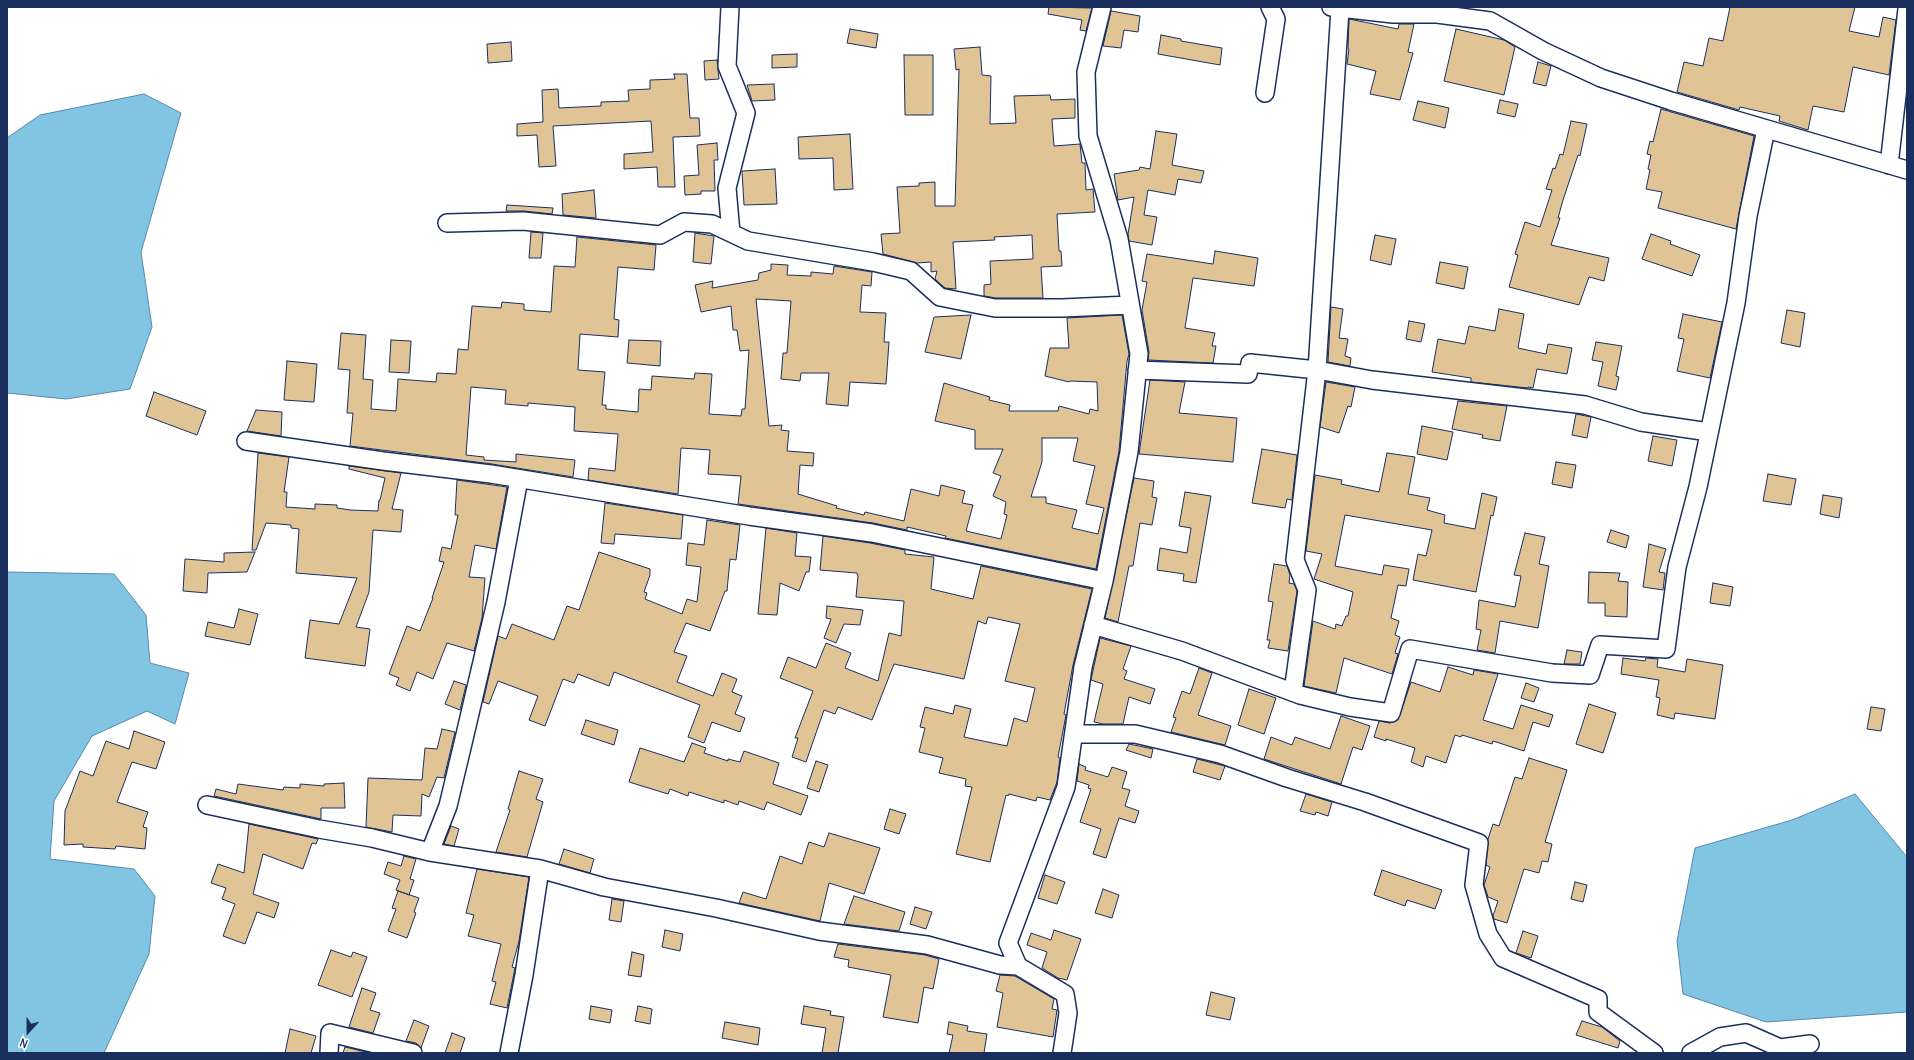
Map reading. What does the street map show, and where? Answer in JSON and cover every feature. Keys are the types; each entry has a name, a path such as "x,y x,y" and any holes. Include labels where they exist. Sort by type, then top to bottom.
{"street":[{"path":"730,7 727,66 746,113 727,188 731,233"},
{"path":"1018,966 1008,943 1066,787 1083,667 1104,581 1129,452 1139,354 1119,239 1088,136 1086,72 1102,7"},
{"path":"1265,93 1276,19 1270,7"},
{"path":"1293,692 1307,590 1295,560 1317,370 1335,8 1393,14 1437,14 1490,21 1543,51 1601,78 1671,101 1907,170"},
{"path":"1889,165 1902,101 1907,9"},
{"path":"1093,626 1182,651 1293,692 1350,707 1391,713 1410,649 1552,673 1590,675 1600,645 1666,649 1678,567 1698,487 1736,303 1748,216 1766,129"},
{"path":"447,224 523,221 660,235 684,222 712,224 748,241 873,262 911,271 940,297 995,308 1130,306"},
{"path":"1137,370 1248,374 1250,363 1317,370 1372,380 1586,405 1641,422 1709,432"},
{"path":"246,441 519,479 749,516 872,533 1104,581"},
{"path":"430,852 448,806 463,746 496,602 519,479"},
{"path":"1074,734 1135,734 1220,754 1287,778 1365,802 1478,843 1474,885 1488,934 1503,958 1598,999 1598,1012 1654,1053"},
{"path":"207,805 319,829 372,838 430,852 540,869 604,887 716,908 818,931 927,945 1000,965 1018,966 1065,994 1068,1013 1062,1053"},
{"path":"509,1053 524,975 540,869"},
{"path":"329,1053 330,1033 413,1053"},
{"path":"1691,1053 1720,1037 1746,1033 1780,1048 1810,1044"}],"water":[{"path":"144,94 181,113 141,252 152,327 130,389 66,399 7,393 7,138 40,115"},
{"path":"7,572 114,574 146,615 150,663 189,673 175,724 147,711 92,736 54,801 50,859 134,869 155,896 149,954 104,1053 7,1053"},
{"path":"1855,794 1907,857 1907,1012 1766,1022 1683,994 1677,941 1695,848 1792,820"}],"building":[{"path":"1049,7 1092,8 1086,31 1080,30 1082,20 1048,14"},
{"path":"1730,7 1855,7 1849,31 1879,37 1883,17 1896,20 1889,75 1853,67 1844,112 1813,106 1808,130 1779,121 1780,116 1740,107 1739,110 1677,92 1684,62 1703,66 1709,38 1723,41"},
{"path":"1111,11 1140,16 1138,32 1124,30 1121,48 1103,46"},
{"path":"1349,19 1398,29 1399,24 1414,24 1408,52 1413,53 1400,100 1370,94 1376,71 1347,64 1349,49"},
{"path":"850,29 878,34 876,48 847,43"},
{"path":"1456,29 1504,40 1515,47 1504,95 1444,81"},
{"path":"1161,35 1181,39 1181,41 1222,48 1220,65 1158,54"},
{"path":"511,42 512,61 488,63 487,44"},
{"path":"980,47 982,75 991,76 990,124 1016,123 1014,96 1050,95 1051,100 1075,99 1075,118 1052,119 1054,146 1080,144 1082,163 1085,163 1086,190 1093,189 1095,212 1057,214 1059,251 1061,251 1062,266 1041,267 1043,298 996,298 984,296 984,285 991,284 990,261 1033,259 1032,235 994,237 995,240 953,242 956,289 945,288 935,279 937,271 931,272 931,262 917,263 883,254 881,234 900,233 897,187 919,186 919,183 935,182 935,206 955,206 959,69 956,70 954,49"},
{"path":"797,54 797,67 772,68 772,55"},
{"path":"904,55 933,55 933,115 905,115"},
{"path":"717,60 719,79 705,80 704,61"},
{"path":"1538,62 1551,66 1546,86 1533,83"},
{"path":"674,74 687,74 690,118 699,118 700,136 673,137 675,187 658,187 657,167 624,169 624,154 653,152 651,121 553,126 556,166 539,167 537,135 517,136 517,124 543,122 542,90 558,89 559,108 601,106 601,102 629,101 628,90 650,89 650,80 675,79"},
{"path":"774,84 775,100 752,101 747,85"},
{"path":"1500,100 1518,104 1515,117 1497,113"},
{"path":"1418,101 1449,108 1445,128 1413,120"},
{"path":"1661,109 1754,136 1736,229 1658,208 1662,192 1646,189 1651,155 1647,154 1650,141 1653,142"},
{"path":"1571,121 1587,124 1580,156 1578,155 1563,200 1558,218 1560,218 1551,245 1609,258 1604,281 1589,277 1579,305 1509,287 1518,255 1515,254 1525,222 1540,227 1552,190 1546,189 1553,168 1555,169 1560,154 1563,155"},
{"path":"1156,131 1177,134 1172,165 1204,171 1201,183 1178,179 1175,195 1148,190 1144,215 1157,217 1152,245 1129,241 1128,234 1134,197 1118,200 1114,174 1139,170 1140,167 1150,169"},
{"path":"850,134 853,189 834,190 833,158 799,159 798,137"},
{"path":"717,143 718,160 714,160 715,191 701,191 701,194 685,195 684,176 699,175 697,145"},
{"path":"775,169 777,204 744,205 742,171"},
{"path":"594,190 596,218 563,215 562,194"},
{"path":"507,205 553,208 552,214 506,211"},
{"path":"531,232 543,233 541,258 529,258"},
{"path":"695,233 714,236 711,264 693,262"},
{"path":"1651,234 1671,241 1670,244 1700,255 1692,276 1642,259"},
{"path":"1375,235 1396,239 1391,265 1370,260"},
{"path":"577,237 656,245 654,270 618,267 614,319 619,320 618,337 580,334 578,370 605,372 602,405 606,405 606,409 638,412 639,389 651,390 652,376 694,379 695,373 712,374 709,414 741,416 742,409 745,409 749,350 740,351 737,330 733,330 731,306 701,312 695,285 713,281 712,288 758,280 759,273 771,270 771,264 788,265 787,275 811,276 811,272 833,274 834,266 872,272 871,286 862,285 860,312 886,313 884,342 889,342 886,384 850,382 848,406 826,404 829,373 801,373 800,381 781,379 783,353 787,353 791,301 756,299 769,426 782,425 781,430 789,431 787,451 814,453 813,466 800,465 798,494 837,506 836,508 864,515 865,512 904,521 911,489 939,496 941,485 965,491 962,503 973,505 966,531 1001,539 1007,515 1004,514 1006,502 993,496 1001,476 993,473 1003,449 975,449 975,430 935,421 944,383 990,397 989,400 1010,405 1009,411 1058,411 1059,406 1089,414 1090,409 1098,411 1097,382 1069,382 1045,376 1050,348 1069,348 1067,318 1122,315 1129,354 1127,361 1119,451 1096,569 945,538 946,536 907,527 907,530 873,523 738,504 741,476 708,474 710,450 681,448 678,494 588,480 589,468 615,471 618,434 574,431 575,407 528,403 528,406 505,404 506,390 471,387 466,455 484,457 484,460 516,462 516,454 575,460 573,477 492,464 350,446 353,413 347,413 350,370 338,369 341,333 366,335 363,379 373,380 371,409 396,411 398,379 436,382 437,373 456,374 458,349 468,350 472,306 501,308 502,302 524,304 524,310 551,312 554,266 575,267","holes":["1042,438 1078,438 1073,461 1095,466 1086,504 1104,508 1098,534 1072,528 1077,510 1046,503 1046,497 1031,497 1042,462"]},
{"path":"1215,251 1258,258 1254,286 1193,278 1185,328 1215,333 1212,346 1216,346 1213,363 1148,360 1149,352 1142,310 1147,282 1142,281 1147,254 1213,264"},
{"path":"1440,262 1468,267 1464,289 1436,283"},
{"path":"1331,307 1343,309 1339,338 1348,339 1345,356 1351,358 1350,366 1328,362"},
{"path":"1499,309 1524,314 1518,348 1546,354 1548,344 1572,348 1567,374 1537,369 1533,388 1528,388 1471,382 1471,378 1432,372 1438,339 1465,344 1469,326 1495,331"},
{"path":"1787,310 1805,313 1800,347 1781,343"},
{"path":"1683,314 1722,322 1710,378 1677,371 1684,339 1678,338"},
{"path":"971,315 961,359 925,352 934,317"},
{"path":"1409,321 1425,324 1421,342 1406,339"},
{"path":"391,340 411,341 409,373 389,372"},
{"path":"629,340 661,341 660,366 627,363"},
{"path":"1596,342 1622,346 1616,376 1619,377 1616,390 1598,386 1603,362 1592,360"},
{"path":"287,361 317,364 314,402 284,400"},
{"path":"1150,380 1185,382 1179,413 1237,418 1233,462 1139,454"},
{"path":"1326,382 1355,387 1351,407 1348,406 1339,433 1320,427"},
{"path":"154,392 206,411 197,435 146,416"},
{"path":"1458,401 1507,406 1500,441 1482,438 1483,435 1452,429"},
{"path":"256,410 282,412 281,436 247,431"},
{"path":"1576,414 1591,417 1587,438 1572,435"},
{"path":"1422,426 1453,432 1447,460 1417,454"},
{"path":"1653,436 1677,440 1672,466 1648,461"},
{"path":"1262,449 1297,455 1292,500 1287,499 1285,508 1252,503"},
{"path":"258,453 289,457 284,492 287,492 286,507 315,509 315,504 337,505 337,508 350,510 378,511 379,500 385,478 349,469 349,466 401,473 392,509 403,510 401,532 373,530 369,592 356,627 370,629 365,666 305,658 310,620 339,624 357,578 296,573 299,529 291,528 291,525 266,523 256,550 252,550"},
{"path":"1387,453 1415,457 1408,494 1430,498 1427,510 1445,515 1444,523 1475,529 1482,493 1497,497 1493,516 1491,515 1476,592 1413,580 1418,554 1426,556 1432,530 1345,515 1335,566 1382,575 1384,565 1409,569 1406,586 1398,585 1391,618 1399,621 1395,635 1400,637 1395,653 1398,654 1392,674 1344,658 1336,693 1304,686 1313,621 1335,629 1336,624 1342,626 1346,616 1348,616 1353,592 1314,579 1322,554 1306,551 1315,475 1342,480 1341,484 1379,492"},
{"path":"1556,462 1576,465 1572,488 1552,484"},
{"path":"1768,474 1796,479 1791,505 1763,501"},
{"path":"1134,478 1154,481 1152,497 1157,498 1152,525 1140,523 1133,566 1129,566 1118,622 1105,618"},
{"path":"457,480 507,487 496,549 475,545 469,577 485,578 482,618 474,651 447,643 433,679 417,672 410,691 396,685 399,678 389,674 407,626 420,631 433,598 444,562 439,561 442,547 451,549 458,515 455,515"},
{"path":"1185,492 1211,496 1196,583 1183,581 1184,574 1157,570 1160,548 1187,553 1191,528 1179,526"},
{"path":"1823,495 1842,498 1839,518 1820,514"},
{"path":"605,503 683,515 681,539 615,534 614,544 601,543"},
{"path":"707,520 740,525 736,560 730,559 727,591 725,591 710,631 686,623 674,652 687,656 677,682 713,696 722,673 737,679 732,692 742,696 735,714 745,718 740,732 712,722 704,743 688,737 700,705 614,672 609,686 578,674 574,683 563,679 545,726 529,720 538,696 498,681 489,704 483,702 498,636 506,639 512,624 554,640 567,606 579,610 599,552 650,569 650,575 644,592 647,593 645,599 682,614 687,599 697,602 701,567 686,565 688,543 704,545"},
{"path":"766,528 797,533 795,556 811,557 809,572 806,572 799,591 780,583 777,615 758,614"},
{"path":"1611,530 1629,536 1626,548 1607,542"},
{"path":"1525,533 1545,537 1539,564 1549,566 1538,628 1500,621 1495,653 1477,650 1481,630 1476,629 1479,600 1515,607 1521,576 1514,575"},
{"path":"823,536 905,550 905,554 934,557 931,589 973,599 981,566 1092,589 1073,665 1064,714 1066,715 1058,757 1060,758 1057,782 1050,800 1037,797 1036,801 1009,794 1008,796 1006,795 990,862 956,854 972,787 965,786 966,779 939,773 943,758 919,752 925,728 920,727 925,707 953,714 955,705 971,709 964,737 1007,746 1014,718 1027,722 1035,688 1005,681 1020,624 988,617 986,624 978,621 964,679 894,664 872,720 838,707 835,714 824,710 806,762 792,757 798,738 795,738 813,691 780,678 788,657 816,668 826,643 851,653 845,668 878,681 889,633 901,636 904,601 856,597 857,573 820,570"},
{"path":"1649,544 1666,549 1659,572 1665,573 1663,590 1643,587"},
{"path":"255,552 247,572 208,573 207,593 183,591 185,559 224,562 224,553"},
{"path":"1274,564 1287,566 1290,575 1289,583 1294,584 1297,591 1288,651 1268,648 1270,640 1267,640 1273,602 1268,601"},
{"path":"1589,572 1620,573 1618,581 1628,582 1627,617 1605,616 1605,603 1588,603"},
{"path":"1713,583 1733,587 1730,606 1710,603"},
{"path":"827,606 863,610 860,625 844,624 836,643 824,638 831,619 826,618"},
{"path":"239,609 258,614 250,645 205,636 208,622 234,628"},
{"path":"1100,638 1131,646 1123,669 1127,671 1124,679 1155,689 1150,704 1129,697 1123,724 1103,724 1094,722 1103,684 1091,680"},
{"path":"1567,650 1582,652 1580,664 1564,664"},
{"path":"1623,658 1645,661 1646,658 1658,659 1657,667 1685,672 1687,659 1723,665 1715,719 1675,713 1674,719 1657,715 1660,698 1656,697 1659,680 1621,674"},
{"path":"1448,667 1473,675 1474,670 1498,674 1483,720 1513,729 1521,705 1553,715 1549,727 1533,722 1524,751 1493,741 1492,744 1462,735 1461,737 1455,735 1446,763 1426,756 1423,767 1411,762 1415,748 1374,737 1379,721 1390,723 1398,720 1411,682 1440,692"},
{"path":"1199,668 1212,673 1198,715 1231,726 1225,745 1171,732 1176,718 1173,717 1182,691 1190,694"},
{"path":"454,681 466,685 460,710 445,704"},
{"path":"1526,683 1539,688 1534,702 1521,698"},
{"path":"1249,689 1276,698 1264,734 1238,725"},
{"path":"1589,704 1616,713 1603,753 1576,744"},
{"path":"1871,707 1885,709 1881,731 1867,729"},
{"path":"1341,716 1370,726 1362,750 1353,747 1341,784 1264,759 1271,737 1292,745 1295,737 1330,749"},
{"path":"586,720 618,730 614,745 581,734"},
{"path":"442,729 455,732 444,778 437,777 429,797 422,794 421,816 393,815 392,832 366,827 368,778 422,780 425,748 437,749"},
{"path":"134,731 165,742 156,769 132,762 117,802 148,812 143,827 147,828 145,849 116,846 115,849 83,847 83,844 64,845 65,811 80,771 93,776 106,741 129,749"},
{"path":"692,743 706,748 704,753 728,761 728,759 740,762 744,751 779,763 773,784 808,796 801,815 767,802 764,810 739,801 738,805 724,800 724,803 689,792 688,796 670,789 668,794 629,782 640,748 684,762"},
{"path":"1129,744 1153,749 1151,758 1126,750"},
{"path":"1529,758 1567,770 1545,842 1552,844 1548,862 1542,861 1539,873 1524,869 1507,923 1494,919 1493,916 1498,901 1488,897 1484,885 1490,867 1486,865 1488,839 1493,824 1499,826 1515,777 1522,779"},
{"path":"1197,759 1225,766 1220,780 1193,772"},
{"path":"816,761 828,765 819,792 807,788"},
{"path":"1079,764 1086,767 1085,770 1108,777 1112,767 1127,772 1122,788 1130,790 1125,806 1139,811 1135,823 1119,818 1106,858 1093,854 1101,829 1080,822 1091,789 1088,788 1089,785 1077,781"},
{"path":"519,771 543,779 536,799 543,802 527,857 496,852 510,810 508,809"},
{"path":"344,783 345,808 321,808 321,819 214,796 216,789 236,794 238,784 283,790 284,787 300,788 300,784 324,786 324,784"},
{"path":"1306,794 1332,802 1328,816 1316,812 1315,815 1300,811"},
{"path":"890,809 906,814 899,834 884,829"},
{"path":"249,824 318,839 316,844 312,843 303,869 263,854 253,894 279,903 274,918 257,912 245,944 223,936 235,904 222,899 226,888 211,883 218,864 244,873"},
{"path":"451,826 459,829 454,846 444,844"},
{"path":"829,833 880,848 864,894 829,883 820,921 739,903 743,892 766,899 780,856 802,864 809,842 824,847"},
{"path":"564,849 594,859 590,873 559,864"},
{"path":"404,856 416,859 410,879 414,880 409,895 396,890 400,880 384,874 388,862 401,866"},
{"path":"477,869 529,877 519,941 512,967 515,968 507,1008 490,1004 496,982 492,981 501,944 468,936 474,915 466,913"},
{"path":"1382,870 1442,890 1435,909 1407,900 1405,906 1374,895"},
{"path":"1045,875 1065,882 1057,904 1038,898"},
{"path":"1575,882 1587,885 1583,902 1571,899"},
{"path":"1103,889 1119,895 1112,918 1095,913"},
{"path":"398,891 419,898 414,912 416,913 407,938 388,931 396,909 392,908"},
{"path":"854,896 905,912 899,931 844,924"},
{"path":"612,899 624,901 621,922 609,920"},
{"path":"915,907 932,912 926,929 910,924"},
{"path":"665,930 683,934 680,951 662,947"},
{"path":"1054,930 1081,939 1067,980 1058,978 1042,968 1047,952 1027,945 1031,933 1051,940"},
{"path":"1523,931 1538,936 1531,958 1516,953"},
{"path":"838,944 925,955 939,959 933,989 924,987 918,1023 883,1017 891,975 848,967 849,960 834,957"},
{"path":"331,950 351,957 353,952 367,957 352,997 318,985"},
{"path":"632,952 644,955 641,977 628,975"},
{"path":"1000,975 1015,976 1054,999 1052,1009 1057,1010 1053,1037 997,1027 1003,993 996,991"},
{"path":"362,988 376,993 370,1010 380,1013 373,1033 349,1027"},
{"path":"1211,992 1235,998 1230,1020 1206,1015"},
{"path":"591,1006 612,1010 610,1023 589,1019"},
{"path":"638,1006 652,1009 650,1024 635,1021"},
{"path":"804,1006 831,1011 830,1015 844,1017 838,1053 822,1053 826,1028 801,1024"},
{"path":"414,1020 429,1026 421,1048 416,1043 406,1041"},
{"path":"1582,1021 1602,1027 1620,1041 1618,1048 1576,1035"},
{"path":"725,1022 760,1028 758,1045 722,1038"},
{"path":"949,1022 968,1026 967,1031 987,1034 984,1053 949,1053 953,1035 947,1034"},
{"path":"290,1029 316,1036 311,1053 285,1053"},
{"path":"452,1033 465,1038 460,1053 445,1053"},
{"path":"345,1047 366,1052 343,1053"}]}
